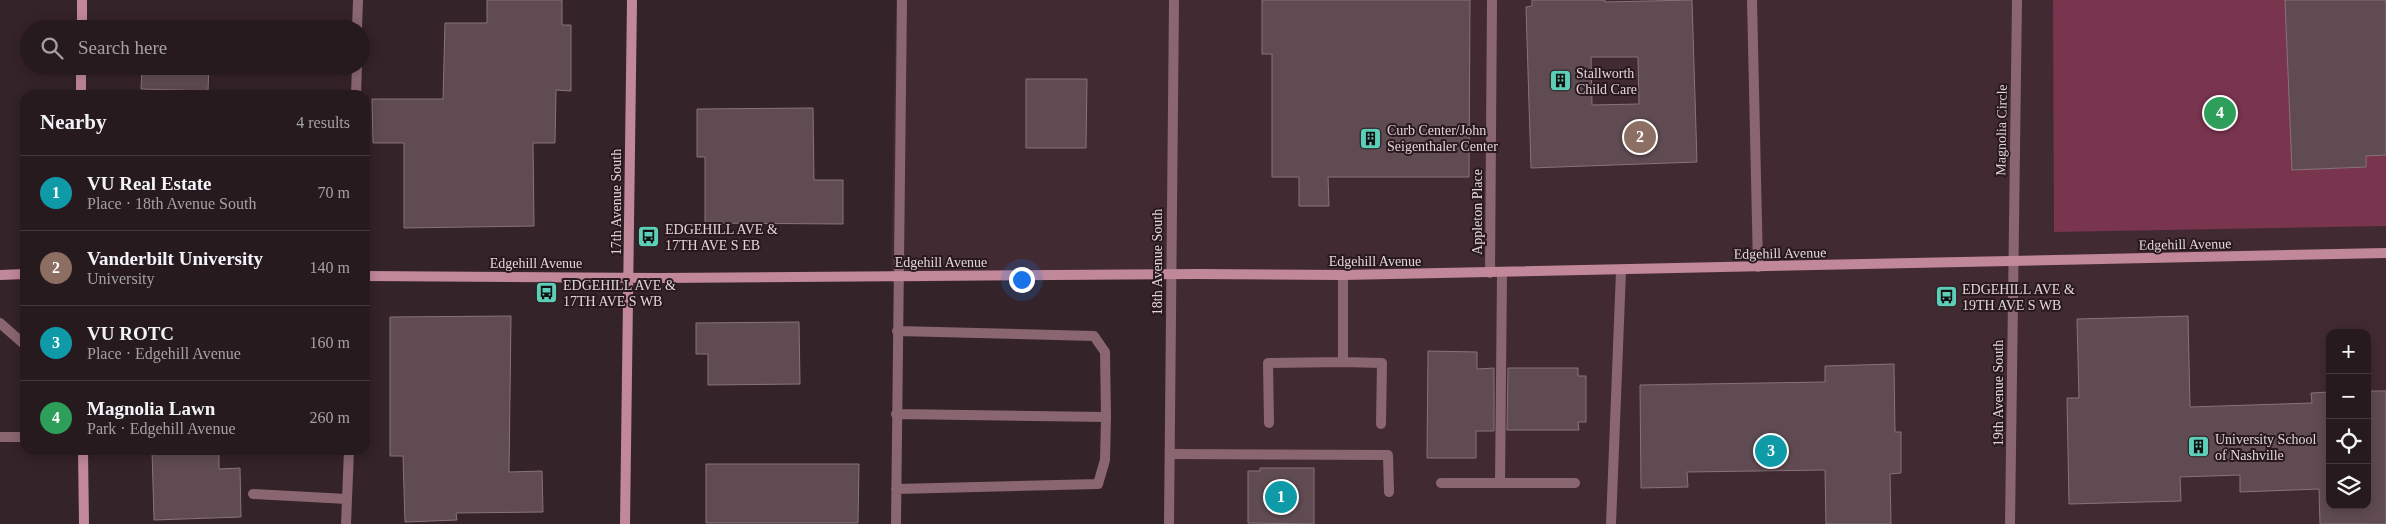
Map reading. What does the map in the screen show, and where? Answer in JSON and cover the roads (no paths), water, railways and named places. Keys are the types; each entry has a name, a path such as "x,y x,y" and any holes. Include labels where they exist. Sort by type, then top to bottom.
{"street":[{"path":"82,0 82,20"},
{"path":"357,20 358,0"},
{"name":"17th Avenue South","path":"626,524 632,0"},
{"path":"896,524 902,0"},
{"name":"18th Avenue South","path":"1170,524 1172,454 1170,274 1174,0"},
{"name":"Appleton Place","path":"1490,273 1492,0"},
{"path":"1752,0 1758,267"},
{"name":"Magnolia Circle","path":"2013,261 2017,0"},
{"path":"81,90 82,75"},
{"path":"356,90 357,75"},
{"name":"Edgehill Avenue","path":"370,276 629,278 1170,274 1343,275 1621,271 2386,253"},
{"name":"19th Avenue South","path":"2010,524 2013,261"},
{"path":"1611,524 1621,271"},
{"path":"1500,483 1502,273"},
{"path":"0,275 20,274"},
{"path":"1343,275 1343,362"},
{"path":"0,323 20,341"},
{"path":"896,489 1098,484 1105,460 1106,417 1105,352 1094,336 897,331"},
{"path":"1269,423 1268,363 1343,362 1382,363 1381,424"},
{"path":"896,414 1106,417"},
{"path":"0,437 20,437"},
{"path":"1172,454 1388,455 1389,492"},
{"path":"83,455 84,524"},
{"path":"346,524 348,455"},
{"path":"1441,483 1574,483"},
{"path":"253,494 347,499"}],"place":[{"name":"Stallworth Child Care","path":"1560,81"},
{"name":"Magnolia Lawn","path":"2220,113"},
{"name":"Vanderbilt University","path":"1640,137"},
{"name":"Curb Center/John Seigenthaler Center","path":"1371,138"},
{"name":"EDGEHILL AVE & 17TH AVE S EB","path":"649,237"},
{"name":"EDGEHILL AVE & 17TH AVE S WB","path":"547,293"},
{"name":"EDGEHILL AVE & 19TH AVE S WB","path":"1946,297"},
{"name":"University School of Nashville","path":"2199,447"},
{"name":"VU ROTC","path":"1771,451"},
{"name":"VU Real Estate","path":"1281,497"}]}
